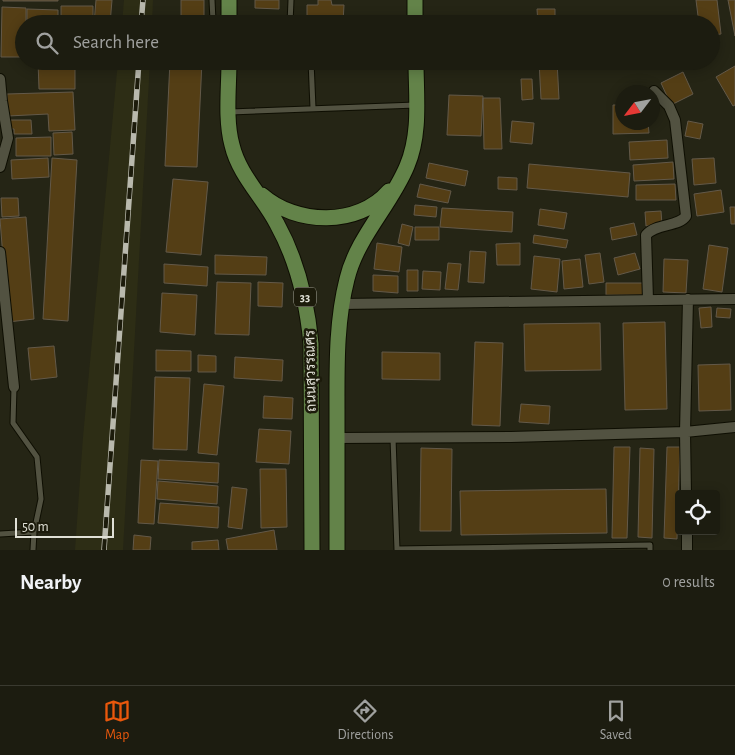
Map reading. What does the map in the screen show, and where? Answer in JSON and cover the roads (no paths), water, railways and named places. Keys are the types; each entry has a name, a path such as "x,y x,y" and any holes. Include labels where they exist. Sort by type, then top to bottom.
{"main road":[{"path":"229,0 229,15"},
{"path":"414,0 415,15"},
{"name":"ถนนสุวรรณศร","path":"229,70 229,112 232,144 239,166 277,223 293,257 302,284 308,315 311,344 312,550"},
{"name":"ถนนสุวรรณศร","path":"337,550 337,342 341,304 348,276 358,250 407,166 415,143 416,70"},
{"path":"255,189 276,206 296,214 326,218 352,214 370,206 385,195 401,177"}],"street":[{"path":"0,79 8,138 0,167"},
{"path":"648,300 646,235 655,228 682,220 686,216 675,120 669,106 660,97"},
{"path":"0,252 14,388"},
{"path":"686,490 685,432 688,299"},
{"path":"341,304 735,299"},
{"path":"337,438 685,432 735,427"},
{"path":"686,535 687,550"}],"lane":[{"path":"212,0 213,15"},
{"path":"290,15 291,0"},
{"path":"311,70 313,108"},
{"path":"229,112 416,105"},
{"path":"14,388 13,423 37,456 41,499 34,532 33,550"},
{"path":"393,438 397,549 650,545 650,550"},
{"path":"0,534 34,532"}],"railway":[{"path":"142,15 143,0"},
{"path":"104,550 138,70"}]}
